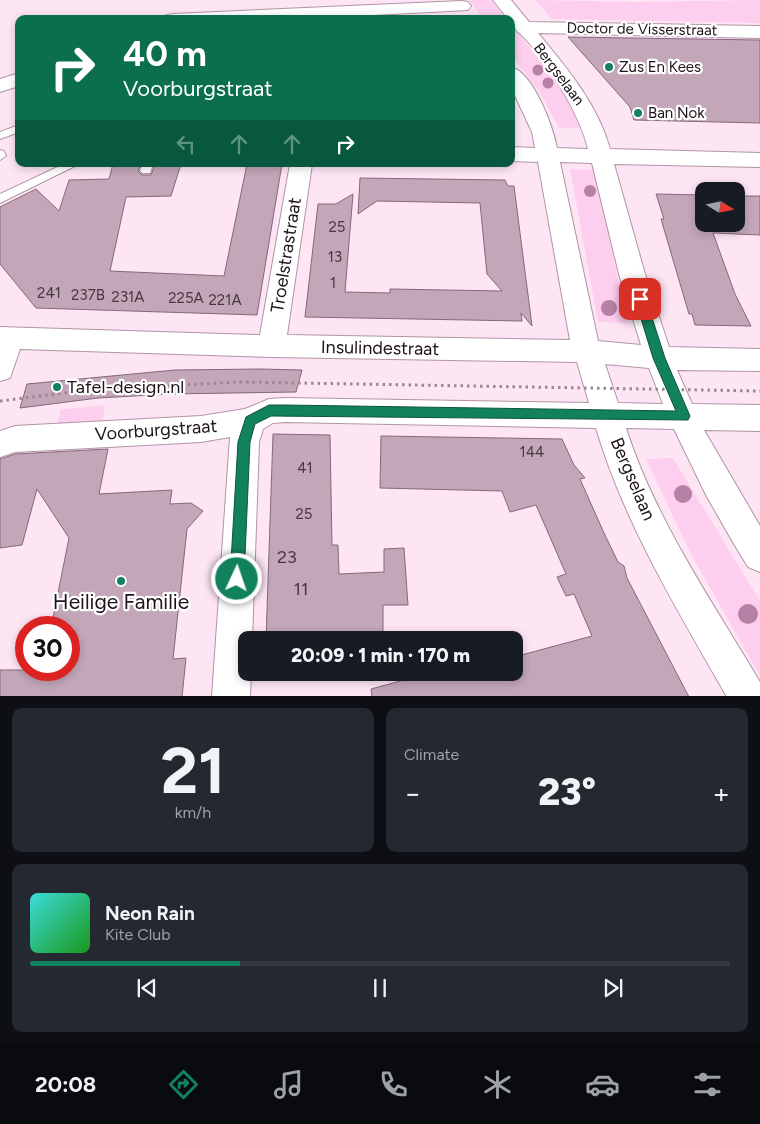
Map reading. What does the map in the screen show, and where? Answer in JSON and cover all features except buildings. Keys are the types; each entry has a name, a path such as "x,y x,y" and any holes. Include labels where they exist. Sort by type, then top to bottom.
{"street":[{"name":"Bergselaan","path":"502,0 514,15"},
{"path":"340,15 463,8"},
{"name":"Bergselaan","path":"515,16 587,112 659,358 699,453 760,556"},
{"name":"Doctor de Visserstraat","path":"524,27 760,32"},
{"name":"Bergselaan","path":"515,78 525,92 540,124 548,155 586,351 618,450 647,517 694,606 748,696"},
{"path":"0,86 15,80"},
{"path":"515,154 760,160"},
{"name":"Troelstrastraat","path":"272,346 301,167"},
{"path":"0,370 4,338"},
{"name":"Insulindestraat","path":"4,338 272,346 586,351 659,358 760,360"},
{"name":"Voorburgstraat","path":"0,444 15,439 201,429 250,421 269,411 285,410 608,417 760,418"},
{"path":"231,696 244,442 250,421"}],"lane":[{"path":"0,136 15,130"},
{"path":"0,199 67,167"}],"path":[{"path":"0,400 120,387 205,382 318,382 760,391"}],"shaded area":[{"path":"469,0 491,0 503,15 480,15"},
{"path":"535,0 634,2 760,0 760,23 552,19"},
{"path":"515,30 568,95 583,128 559,128 539,91 515,60"},
{"path":"570,169 595,170 627,323 598,322"},
{"path":"105,405 102,424 57,429 60,410"},
{"path":"673,458 760,601 760,676 691,554 646,459"}],"place":[{"name":"Zus En Kees","path":"609,67"},
{"name":"Ban Nok","path":"638,113"},
{"name":"Tafel-design.nl","path":"57,387"},
{"name":"Heilige Familie","path":"121,581"}],"route":[{"path":"237,579 244,442 246,429 250,421 262,413 285,410 608,417 684,416 659,358 640,299"}]}
